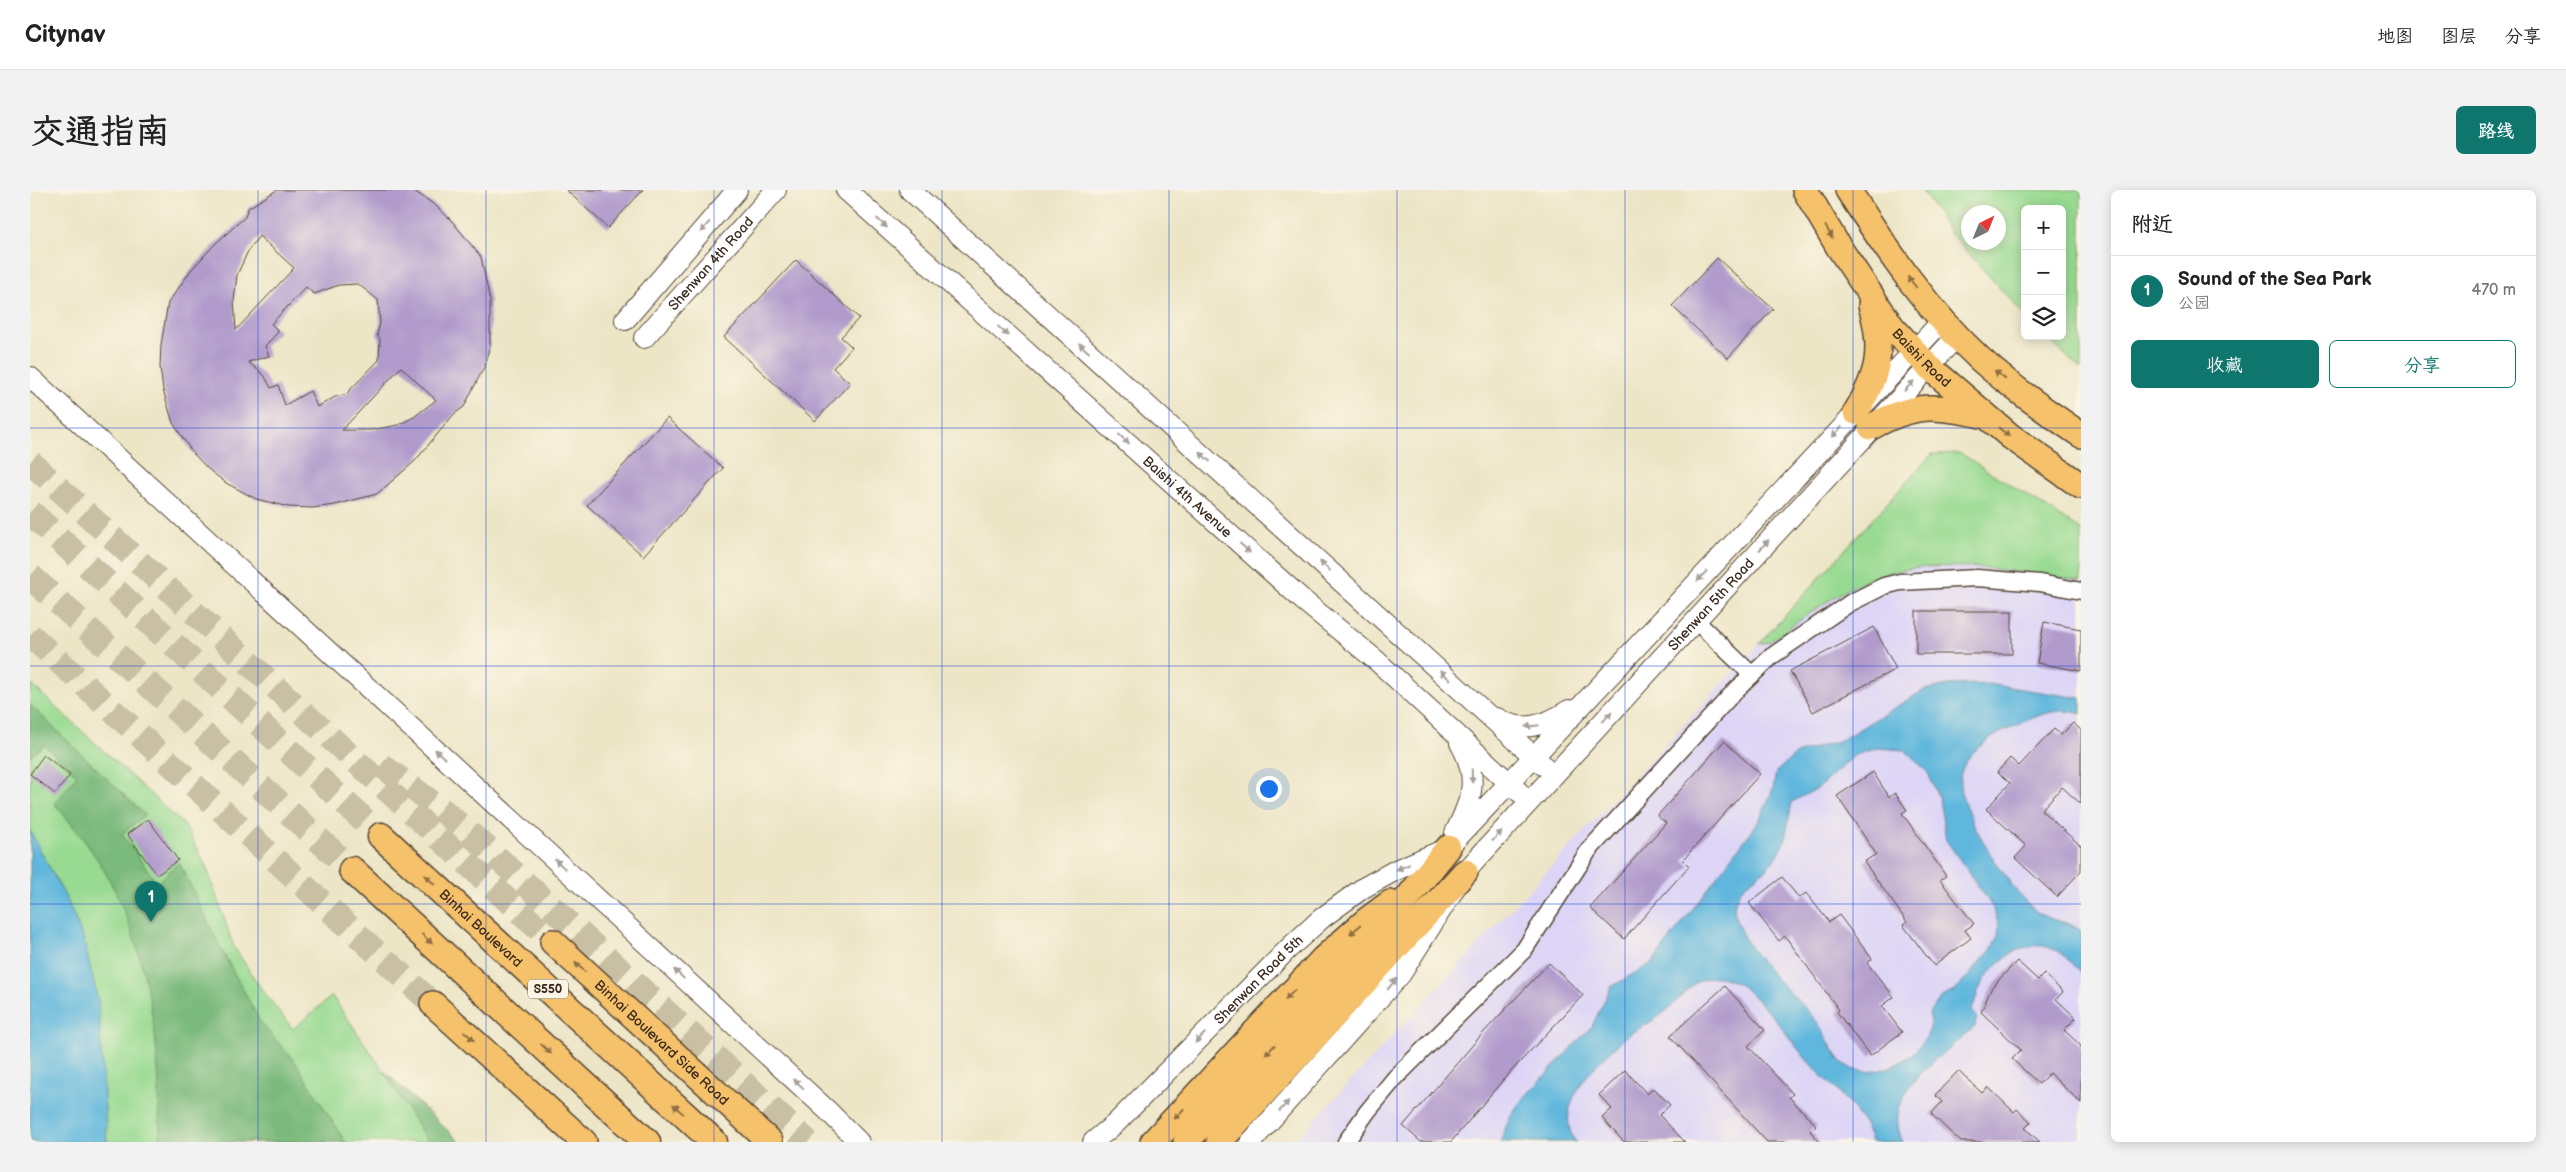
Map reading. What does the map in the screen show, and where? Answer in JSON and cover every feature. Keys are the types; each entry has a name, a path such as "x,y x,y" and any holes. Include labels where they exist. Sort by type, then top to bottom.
{"highway":[{"name":"Binhai Boulevard","path":"381,836 714,1142"},
{"path":"352,870 647,1142"}],"main road":[{"name":"Baishi Road","path":"1805,190 1892,327 1920,359 1984,416 2081,486"},
{"path":"1848,190 1901,268 1950,328 1989,366 2041,408 2081,435"},
{"path":"1865,286 1875,321 1879,357 1864,420 1915,409 1954,409 1984,416"},
{"path":"1186,1142 1339,976 1448,848"},
{"path":"1219,1142 1357,993 1464,872"},
{"path":"1152,1142 1329,954 1367,920 1422,880"},
{"name":"Binhai Boulevard Side Road","path":"553,942 770,1142"},
{"path":"433,1004 584,1142"},
{"path":"527,1090 567,1142"}],"street":[{"name":"Shenwan 4th Road","path":"625,320 737,190"},
{"name":"Shenwan 4th Road","path":"644,338 776,190"},
{"name":"Baishi 4th Avenue","path":"846,190 1454,732 1529,802"},
{"path":"910,190 1554,775"},
{"name":"Shenwan 5th Road","path":"1464,872 1694,620 1864,420 1950,328"},
{"path":"30,377 827,1110 859,1142"},
{"name":"Shenwan 5th Road","path":"1448,848 1590,696 1864,420"},
{"path":"1346,1142 1367,1112 1395,1078 1524,950 1543,924 1583,857 1751,674 1772,656 1850,602 1884,586 1921,579 1977,578 2040,584 2081,591"},
{"path":"1694,620 1751,674"},
{"path":"1482,708 1503,722 1525,727 1542,724 1557,718 1590,696"},
{"path":"1448,848 1468,804 1473,779 1468,756 1454,732"},
{"name":"Shenwan Road 5th","path":"1093,1142 1116,1123 1289,948 1322,918 1362,888 1396,870 1448,848"},
{"path":"1252,1142 1401,974 1464,872"},
{"path":"827,1110 872,1142"}],"shaded area":[{"path":"1960,453 2081,530 2081,1142 1294,1142 1759,644 1932,454"}],"green space":[{"path":"1922,190 2081,190 2081,370 2049,340 2066,340 2066,205 2021,205 2021,312 1965,250 2006,250 2006,205 1961,205 1961,245 1951,234"},
{"path":"1960,453 2081,530 2081,581 1970,567 1913,568 1887,573 1850,588 1814,610 1769,642 1759,644 1932,454"},
{"path":"30,683 185,826 206,866 234,947 262,990 293,1029 332,996 383,1070 460,1142 107,1142 84,941 68,902 30,831"},
{"path":"30,705 145,815 122,834 157,883 179,862 219,945 261,1023 296,1063 345,1142 161,1142 158,1065 151,1007 140,960 125,914 105,872 88,845 55,804 77,775 44,745 30,756"},
{"path":"383,1070 460,1142 428,1142"}],"water":[{"path":"1988,684 2081,698 2081,714 2071,711 2051,712 2002,732 1988,741 1968,759 1961,774 1960,782 1962,796 1978,832 2014,888 2037,912 2048,918 2076,927 2081,931 2081,973 2059,952 2043,946 2019,949 1999,963 1977,993 1978,996 1971,1012 1977,1016 1975,1027 1932,1062 1907,1091 1900,1107 1898,1124 1903,1142 1871,1142 1861,1119 1853,1108 1806,1059 1769,1012 1736,983 1724,978 1714,977 1698,982 1665,1012 1624,1039 1602,1059 1580,1085 1573,1099 1569,1114 1570,1128 1576,1142 1500,1142 1511,1115 1520,1102 1592,1026 1611,987 1652,963 1759,821 1773,789 1776,772 1796,754 1841,740 1924,690 1948,685","holes":["1877,748 1905,750 1928,773 1939,799 1946,840 1992,906 1999,926 1998,936 1991,950 1955,991 1943,996 1929,1013 1930,1026 1925,1038 1916,1050 1902,1061 1887,1068 1871,1072 1855,1070 1842,1062 1813,1017 1776,978 1748,944 1739,927 1735,911 1737,897 1750,881 1774,861 1779,853 1785,837 1792,802 1818,788 1855,755"]},
{"path":"30,831 68,902 84,941 98,1000 107,1142 30,1142"}],"building":[{"path":"277,190 413,190 436,206 452,221 481,257 490,301 490,345 484,367 464,407 454,414 415,461 377,494 335,505 312,508 289,507 256,499 226,483 208,469 192,452 173,423 163,390 160,367 161,345 168,303 191,270 216,243 245,217 248,208","holes":["259,236 294,268 236,330 234,301 237,275 248,251","358,284 378,300 380,323 377,335 380,339 379,360 345,395 337,396 317,407 310,391 285,405 278,385 271,388 264,375 248,362 269,356 265,346 279,331 271,324 306,287 314,294 339,285","401,367 436,400 414,417 398,425 372,430 342,430"]},
{"path":"566,190 643,190 608,228"},
{"path":"1717,258 1773,309 1728,358 1672,306"},
{"path":"796,260 859,318 841,337 852,347 833,368 850,383 815,421 724,337"},
{"path":"667,418 723,468 643,556 587,505"},
{"path":"1916,611 2012,611 2012,654 1916,654"},
{"path":"2044,622 2081,629 2081,671 2037,663"},
{"path":"1874,627 1896,669 1813,712 1790,671"},
{"path":"2073,723 2081,730 2081,804 2062,787 2041,810 2081,846 2081,871 2057,897 2015,858 2026,846 1986,809 2010,783 1997,772 2010,758 2019,766 2054,729 2061,735"},
{"path":"1724,741 1760,774 1683,860 1689,866 1624,939 1590,908 1666,823 1657,816"},
{"path":"44,755 70,775 55,794 30,774"},
{"path":"1873,772 1889,797 1895,793 1907,810 1902,813 1946,876 1940,880 1974,924 1965,930 1971,938 1934,966 1903,925 1907,922 1864,862 1876,854 1837,796"},
{"path":"148,819 178,860 157,875 127,834"},
{"path":"1782,877 1799,898 1806,893 1829,922 1839,915 1872,959 1867,963 1894,997 1882,1006 1902,1032 1870,1056 1785,936 1779,941 1749,903"},
{"path":"2017,961 2038,980 2044,974 2063,992 2056,999 2076,1018 2064,1030 2081,1046 2081,1103 2049,1073 2039,1084 2012,1059 2021,1050 1981,1012 1992,987"},
{"path":"1549,963 1583,995 1503,1080 1451,1142 1421,1142 1403,1126 1483,1033"},
{"path":"1725,986 1765,1030 1748,1046 1793,1094 1789,1097 1816,1125 1810,1131 1820,1142 1767,1142 1670,1036"},
{"path":"1625,1070 1647,1094 1654,1088 1670,1105 1659,1115 1685,1142 1624,1142 1602,1118 1612,1109 1599,1095"},
{"path":"1958,1071 1982,1093 1988,1087 2014,1112 2017,1109 2031,1122 2025,1128 2040,1142 1961,1142 1931,1114 1942,1102 1935,1095"}],"tunnel":[{"path":"30,462 553,942"},
{"path":"30,512 381,836"},
{"path":"30,576 352,870"},
{"path":"30,635 433,1004"},
{"path":"381,765 442,810 490,851 808,1142"}],"place":[{"name":"Sound of the Sea Park","path":"151,922"}]}
